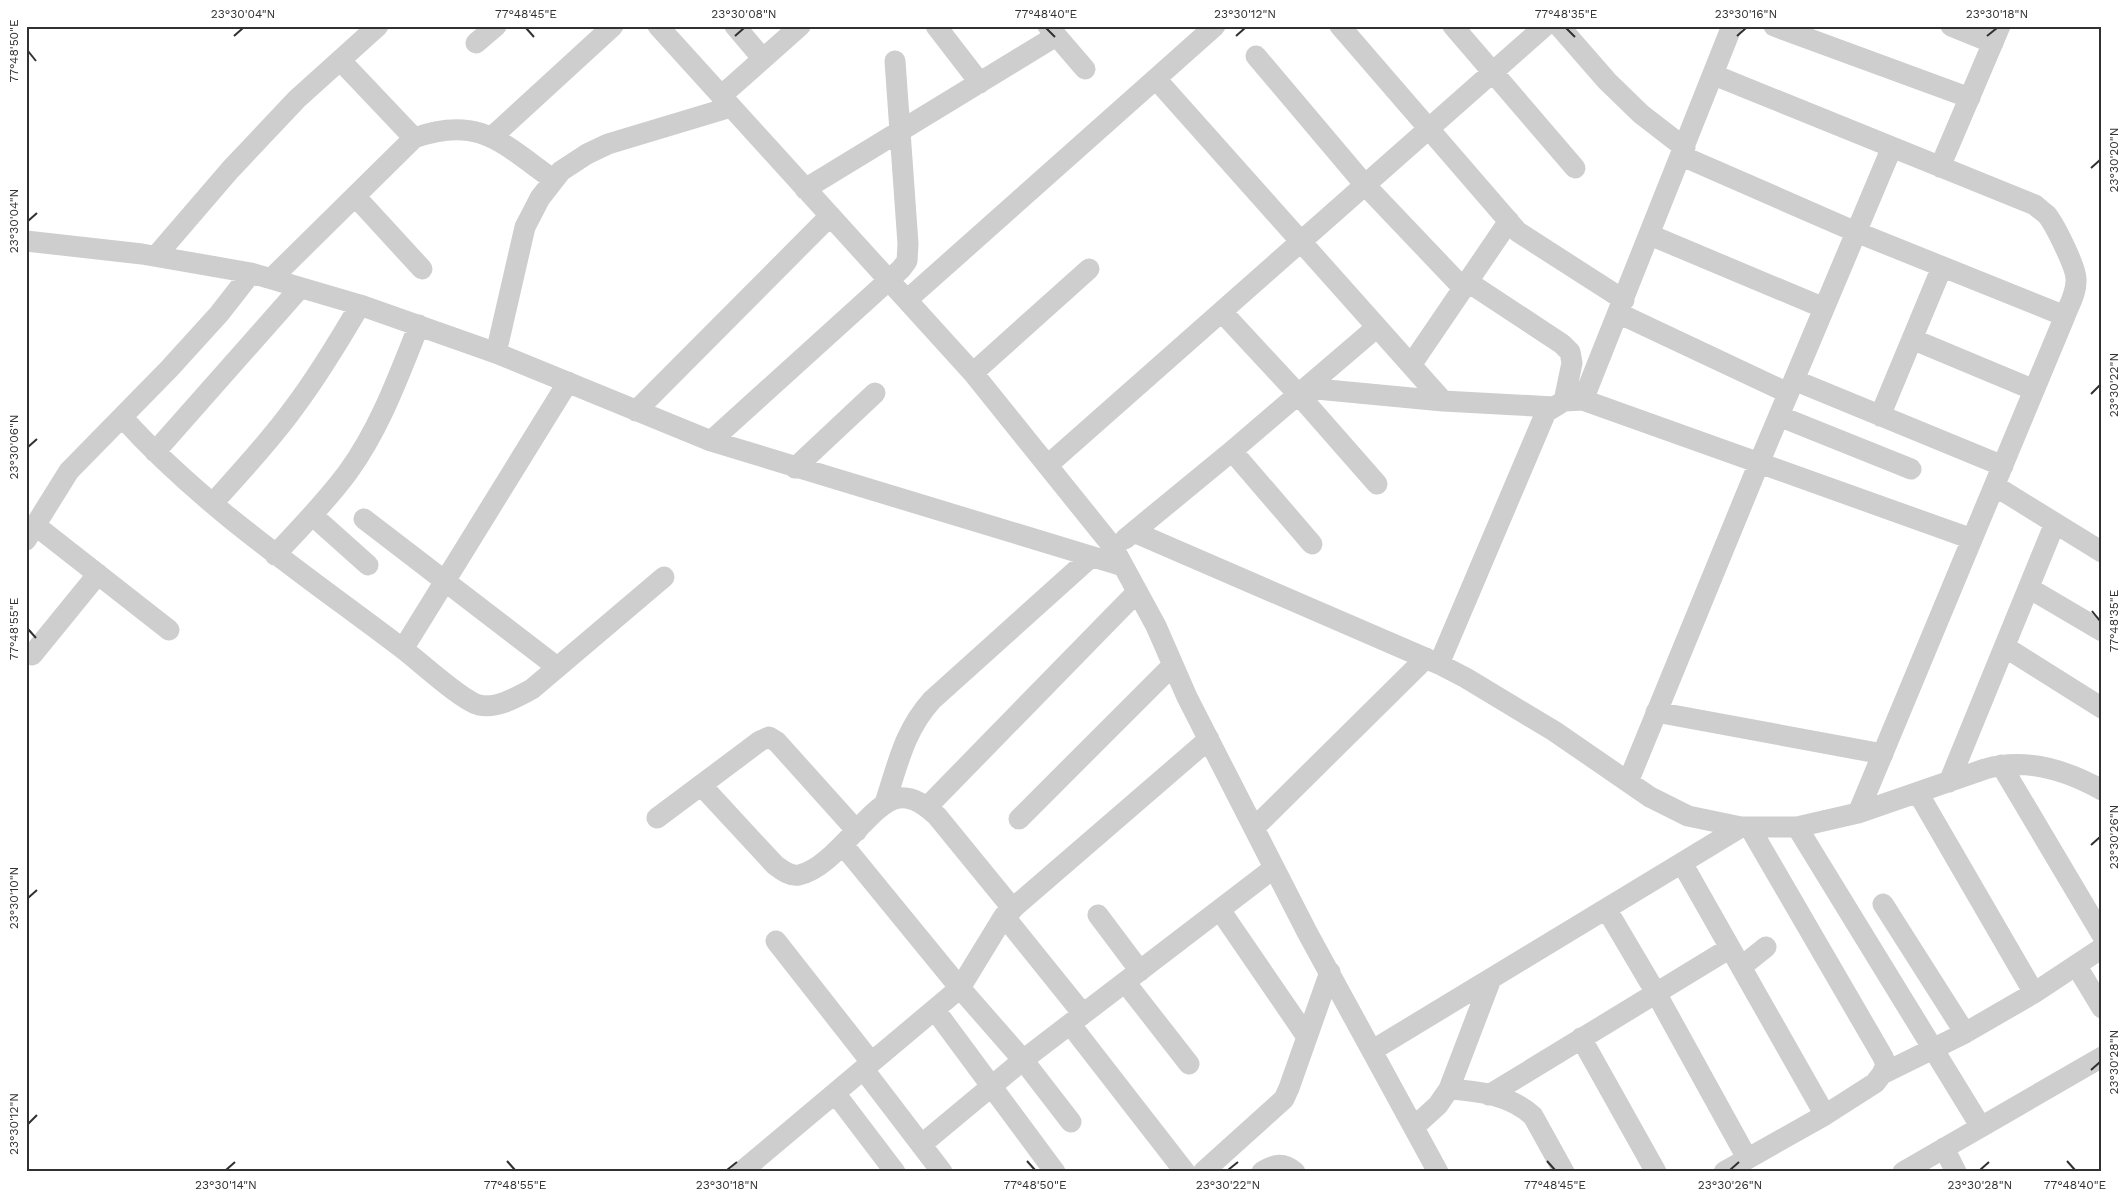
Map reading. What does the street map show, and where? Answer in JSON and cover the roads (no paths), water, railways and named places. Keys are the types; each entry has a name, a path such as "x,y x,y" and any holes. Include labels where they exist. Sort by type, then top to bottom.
{"street":[{"path":"156,256 230,170 297,99 378,26"},
{"path":"476,43 496,26"},
{"path":"493,136 613,26"},
{"path":"734,26 763,59"},
{"path":"496,353 525,228 540,198 561,171 587,154 608,144 726,102 763,59 800,26"},
{"path":"936,26 980,83"},
{"path":"907,300 1215,26"},
{"path":"1340,26 1508,221 1523,235 1621,307 1791,387 1880,416 2003,466"},
{"path":"1453,26 1575,168"},
{"path":"1049,464 1545,26"},
{"path":"1558,26 1607,81 1640,114 1683,152 1856,232 2064,316"},
{"path":"1254,828 1432,661 1546,412 1567,403 1621,307 1732,26"},
{"path":"1774,26 1808,32 1970,98"},
{"path":"1940,167 1996,35 1950,26"},
{"path":"667,29 726,102 973,373 1049,464 1113,547 1156,626 1208,739 1274,868 1438,1172"},
{"path":"805,189 980,83 1052,31 1085,69"},
{"path":"1256,56 1365,186 1465,285 1562,344 1570,352 1572,363 1567,403"},
{"path":"340,60 414,138"},
{"path":"711,441 907,261 908,244 895,61"},
{"path":"1714,75 2035,206 2047,215 2074,267 2075,290 1858,813"},
{"path":"1156,79 1443,401"},
{"path":"169,630 98,574 31,532 69,471 123,418 219,314 355,196 414,138 431,132 472,130 493,136 554,180"},
{"path":"1628,782 1759,462 1892,147"},
{"path":"355,196 422,269"},
{"path":"636,411 830,216"},
{"path":"1411,365 1508,221"},
{"path":"1650,235 1824,308"},
{"path":"26,241 156,256 261,276 360,305 496,353 711,441 1123,566"},
{"path":"1880,416 1942,267"},
{"path":"973,373 1089,269"},
{"path":"155,452 300,288"},
{"path":"214,503 255,457 293,409 328,358 360,305"},
{"path":"1222,312 1302,391 1377,484"},
{"path":"275,554 312,516 349,471 370,436 419,325"},
{"path":"1113,547 1134,532 1232,451 1377,327"},
{"path":"1912,339 2034,390"},
{"path":"403,649 568,382"},
{"path":"1302,391 1443,401 1567,403 1759,462 1972,539"},
{"path":"795,468 875,393"},
{"path":"1779,416 1911,469"},
{"path":"123,418 155,452 275,554 403,649 466,699 478,705 493,705 511,700 532,689 664,577"},
{"path":"1232,451 1312,544"},
{"path":"1995,486 2102,552"},
{"path":"312,516 368,565"},
{"path":"364,519 557,667"},
{"path":"1949,782 2055,523"},
{"path":"1134,532 1432,661 1466,678 1554,731 1650,797 1688,816 1746,827 1797,827 1858,813 2001,765 2037,765 2078,777 2102,790"},
{"path":"885,803 906,738 918,716 932,700 1091,556"},
{"path":"32,656 98,574"},
{"path":"2029,588 2102,631"},
{"path":"927,807 1137,592"},
{"path":"2005,646 2102,708"},
{"path":"1019,819 1173,665"},
{"path":"1656,712 1883,754"},
{"path":"657,818 760,741 769,737 777,742 960,988 1023,1060 1070,1122"},
{"path":"741,1172 960,988 1008,913 1208,739"},
{"path":"2001,765 2102,935"},
{"path":"701,784 775,865 787,874 798,876 818,867 885,803 900,798 923,804 927,807 937,816 1008,913 1077,1019 1185,1172"},
{"path":"1918,793 2034,993"},
{"path":"1373,1050 1682,863 1746,827"},
{"path":"1746,827 1883,1057 1886,1065 1882,1074"},
{"path":"1797,827 1932,1050 1981,1127"},
{"path":"1682,863 1825,1115"},
{"path":"921,1146 1023,1060 1274,868"},
{"path":"1883,904 1965,1033"},
{"path":"1220,910 1307,1037"},
{"path":"1607,910 1656,993 1747,1158"},
{"path":"1098,914 1132,976 1189,1064"},
{"path":"776,941 868,1066 921,1146 942,1172"},
{"path":"1741,967 1766,947"},
{"path":"1489,1094 1730,948"},
{"path":"1724,1172 1825,1115 1874,1082 1882,1074 1965,1033 2034,993 2102,948"},
{"path":"2076,965 2102,1008"},
{"path":"1204,1172 1284,1099 1290,1088 1330,972"},
{"path":"1414,1127 1438,1105 1449,1089 1491,979"},
{"path":"935,1010 1055,1172"},
{"path":"1581,1038 1656,1172"},
{"path":"1903,1172 2102,1057"},
{"path":"1449,1089 1489,1094 1514,1102 1533,1116 1564,1172"},
{"path":"835,1093 895,1172"},
{"path":"1944,1148 1956,1172"},
{"path":"1262,1172 1273,1165 1284,1164 1295,1172"}]}
